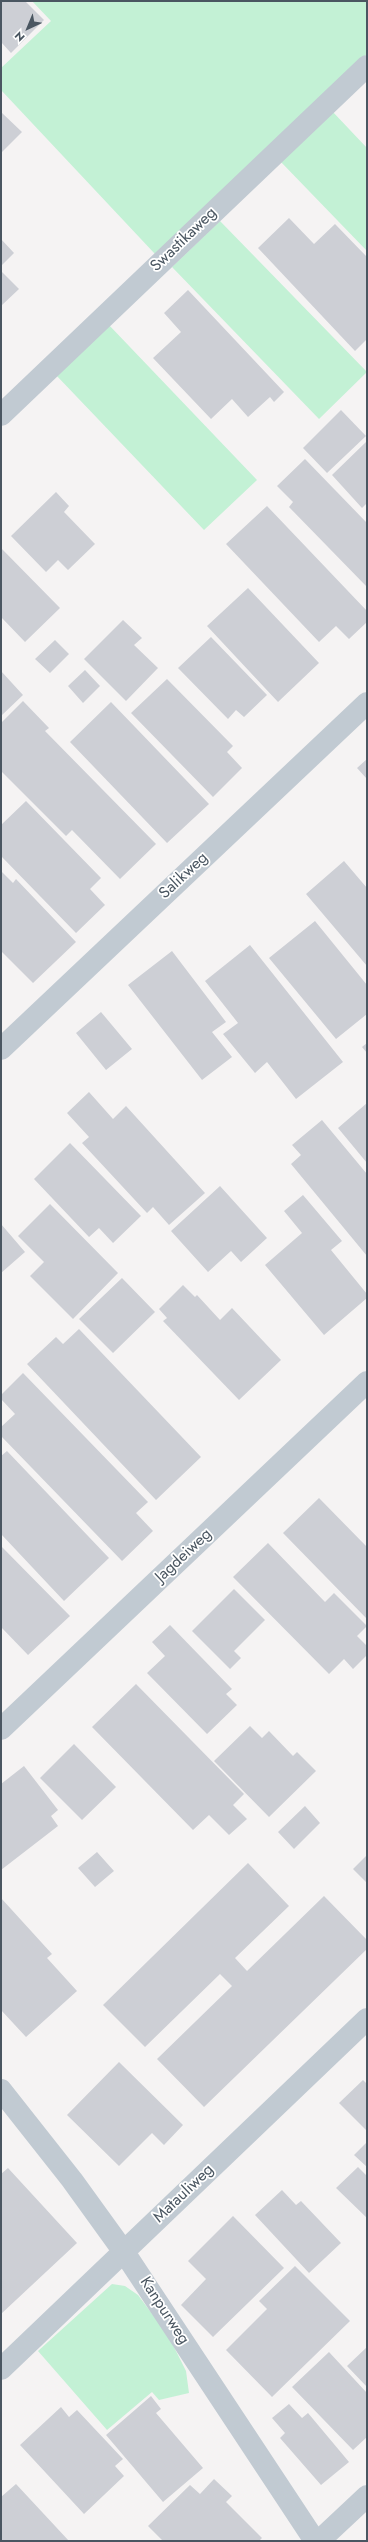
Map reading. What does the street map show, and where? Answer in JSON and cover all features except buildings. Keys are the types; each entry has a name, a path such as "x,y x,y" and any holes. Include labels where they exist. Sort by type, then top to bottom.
{"street":[{"name":"Swastikaweg","path":"1,415 367,66"},
{"name":"Salikweg","path":"1,1049 367,703"},
{"name":"Jagdeiweg","path":"1,1729 367,1382"},
{"name":"Matauliweg","path":"1,2369 367,2019"},
{"name":"Kanpurweg","path":"1,2090 72,2180 124,2252 315,2541"},
{"path":"319,2541 367,2496"}],"green space":[{"path":"32,1 367,1 367,54 155,254 1,90 1,68 51,21"},
{"path":"332,111 367,148 367,251 280,161"},
{"path":"220,221 367,372 319,419 172,267"},
{"path":"108,324 257,480 204,530 55,374"},
{"path":"112,2284 125,2286 138,2295 168,2335 186,2371 189,2393 159,2400 152,2392 107,2430 38,2351"}]}
